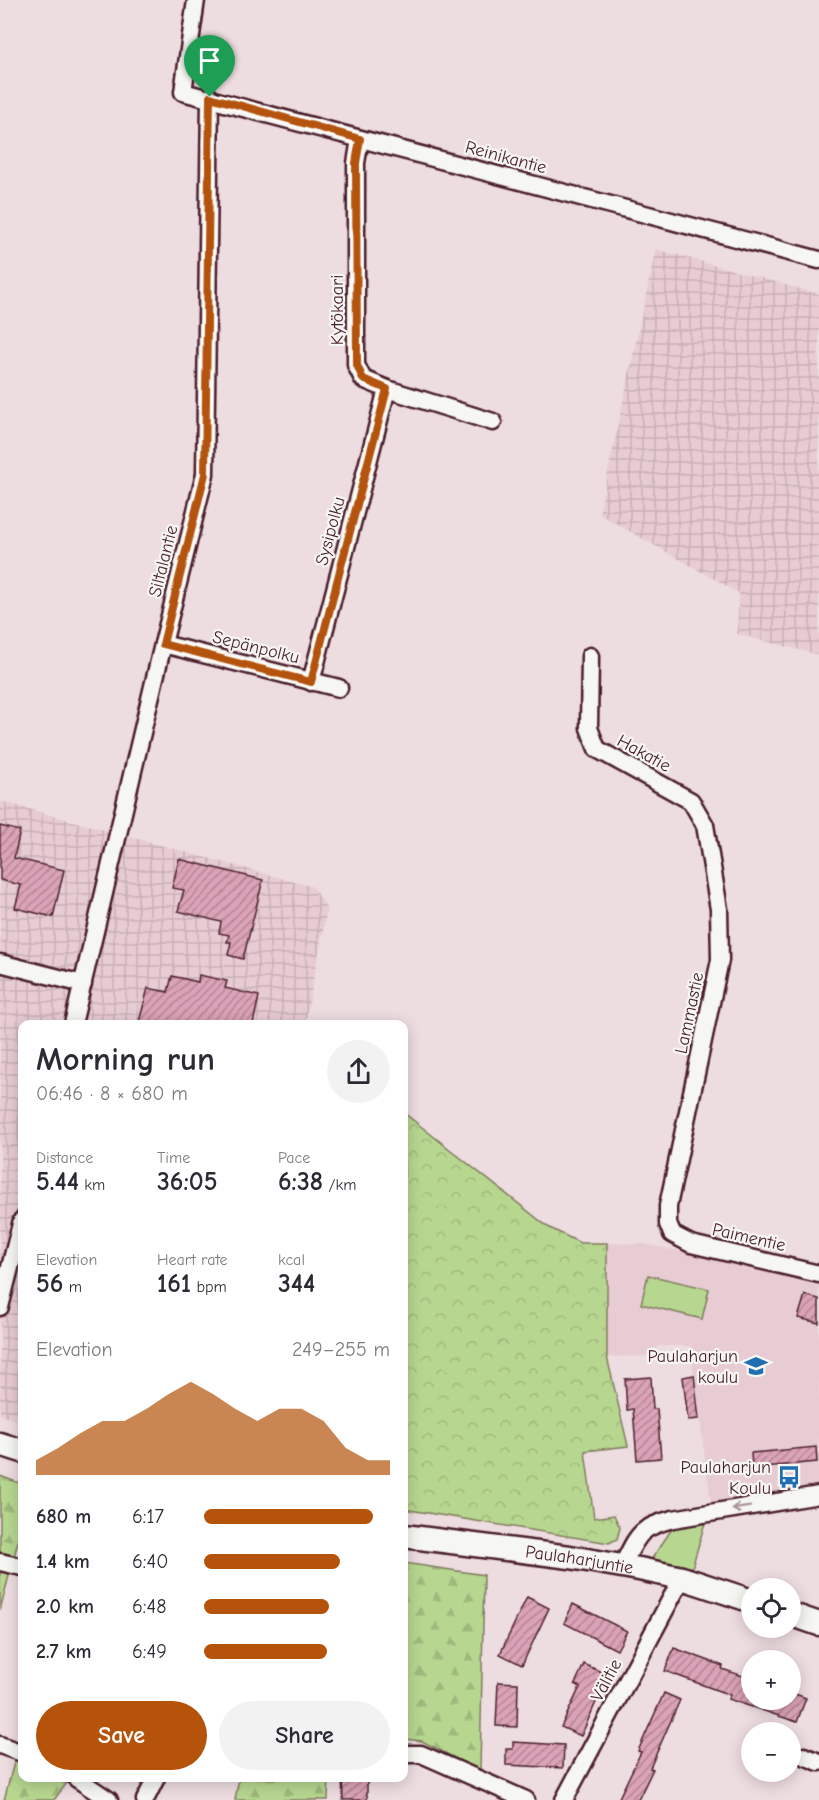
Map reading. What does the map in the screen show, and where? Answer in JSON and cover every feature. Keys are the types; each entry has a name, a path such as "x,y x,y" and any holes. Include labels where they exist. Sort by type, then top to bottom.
{"main road":[{"path":"0,1444 18,1450"},
{"name":"Paulaharjuntie","path":"408,1537 570,1557 622,1566 682,1578 741,1597"},
{"path":"801,1618 819,1624"}],"street":[{"name":"Reinikantie","path":"196,0 183,92 210,97 819,260"},
{"name":"Siltalantie","path":"74,1020 205,474 210,97"},
{"name":"Kytökaari","path":"360,139 356,163 357,365 363,379 387,389 493,422"},
{"name":"Sysipolku","path":"311,682 387,389"},
{"name":"Sepänpolku","path":"163,644 339,688"},
{"name":"Hakatie","path":"590,656 590,728 597,749 691,801"},
{"name":"Lammastie","path":"672,1234 668,1224 668,1206 720,960 719,909 705,825 691,801"},
{"path":"0,963 83,984"},
{"name":"Paimentie","path":"672,1234 691,1244 819,1274"},
{"path":"0,1307 18,1236"},
{"path":"622,1566 639,1534 651,1525 672,1519 819,1496"},
{"path":"0,1562 18,1566"},
{"name":"Välitie","path":"564,1800 682,1578"},
{"path":"0,1745 18,1752"},
{"path":"408,1754 420,1754 526,1800"},
{"path":"82,1782 109,1800"},
{"path":"145,1800 154,1782"}],"shaded area":[{"path":"656,249 819,294 819,655 737,634 739,593 599,514"},
{"path":"0,801 313,887 327,909 306,1020 18,1020 18,1421 0,1415"},
{"name":"Paulaharjun koulu","path":"607,1243 644,1244 759,1267 819,1282 819,1488 711,1503 690,1346 659,1346 646,1356 607,1357"}],"green space":[{"path":"408,1116 548,1227 580,1243 607,1243 607,1357 628,1446 585,1451 594,1518 614,1515 620,1528 617,1539 609,1543 408,1510"},
{"path":"648,1275 709,1289 702,1319 641,1304"},
{"path":"0,1476 18,1483 18,1541 0,1610"},
{"path":"706,1519 692,1568 651,1560 674,1526"},
{"path":"408,1564 484,1575 480,1771 422,1741 408,1739"},
{"path":"15,1759 18,1760 18,1782 62,1782 66,1784 54,1800 4,1800"},
{"path":"238,1782 329,1782 328,1800 235,1800"}],"building":[{"path":"0,826 20,831 14,858 64,870 53,917 15,908 21,885 0,880"},
{"path":"179,859 263,880 243,959 228,955 231,942 227,942 229,935 219,933 221,922 178,911 184,890 172,888"},
{"path":"199,975 227,981 225,988 259,996 254,1020 140,1020 148,988 168,992 172,976 198,982"},
{"path":"805,1295 819,1299 819,1323 798,1318"},
{"path":"694,1375 699,1419 688,1420 683,1377"},
{"path":"651,1377 653,1409 657,1409 661,1458 637,1460 633,1409 627,1410 625,1379"},
{"path":"816,1447 817,1462 752,1468 751,1453"},
{"path":"527,1597 549,1608 522,1665 500,1654"},
{"path":"573,1604 627,1631 617,1650 564,1623"},
{"path":"674,1648 723,1666 722,1669 741,1675 741,1703 728,1699 730,1695 665,1671"},
{"path":"584,1664 608,1675 581,1736 561,1727 580,1687 575,1684"},
{"path":"498,1682 518,1683 517,1727 496,1726"},
{"path":"664,1693 680,1700 650,1768 653,1769 638,1800 618,1800 641,1752 638,1751"},
{"path":"801,1696 806,1698 797,1722 761,1710 801,1710"},
{"path":"513,1742 564,1745 563,1768 506,1765 506,1749 513,1749"},
{"path":"342,1782 367,1782 367,1800 343,1800"}],"place":[{"name":"Paulaharjun koulu","path":"756,1366"},
{"name":"Paulaharjun Koulu","path":"789,1477"}],"route":[{"path":"210,97 360,139 356,163 357,365 363,379 387,389 311,682 163,644 205,474 210,97"}]}
